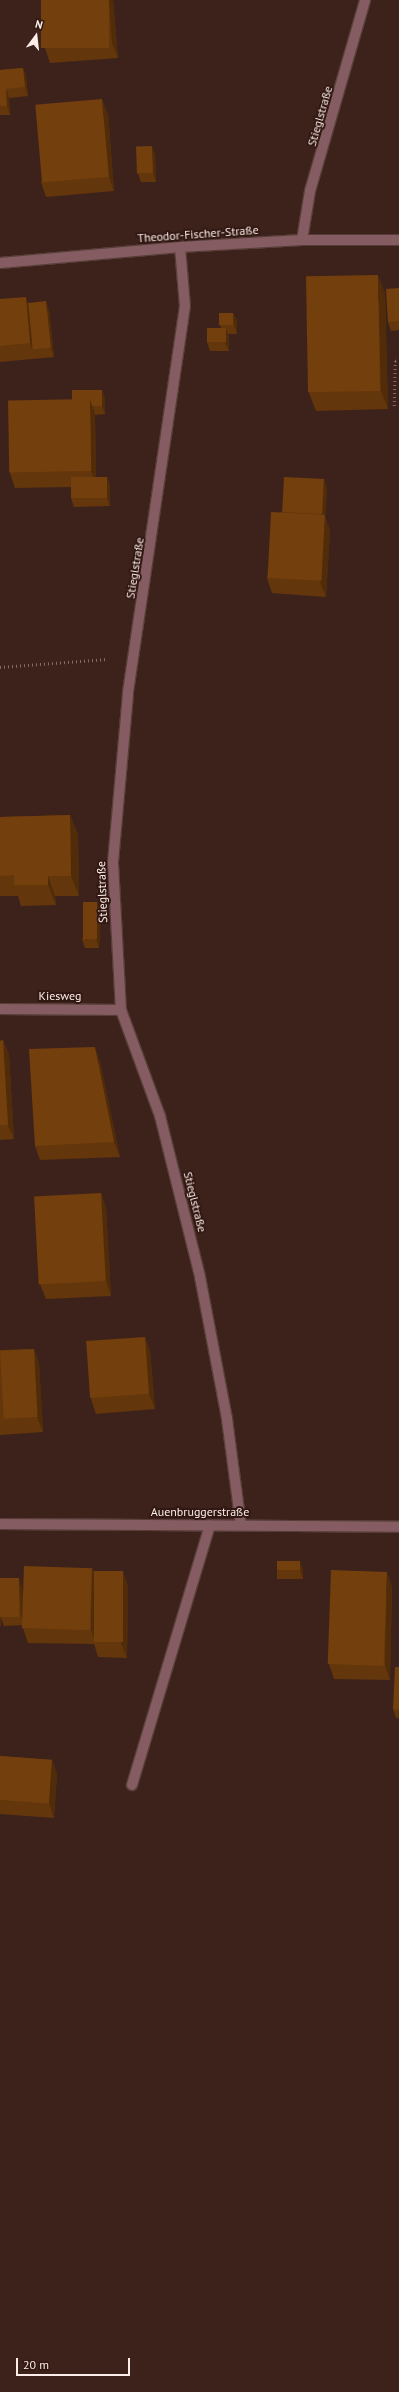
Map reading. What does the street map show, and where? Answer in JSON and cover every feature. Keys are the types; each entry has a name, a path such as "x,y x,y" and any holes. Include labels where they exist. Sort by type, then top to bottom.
{"street":[{"name":"Stieglstraße","path":"302,240 310,191 365,0"},
{"name":"Theodor-Fischer-Straße","path":"0,263 180,247 302,240 399,240"},
{"name":"Stieglstraße","path":"180,247 185,306 134,657 113,863 121,1010 160,1116 200,1277 227,1419 242,1525"},
{"name":"Kiesweg","path":"0,1009 121,1010"},
{"name":"Auenbruggerstraße","path":"0,1524 399,1527"},
{"path":"132,1785 210,1525"}],"path":[{"path":"394,406 395,361 399,360"},
{"path":"0,667 134,657"}],"building":[{"path":"41,0 109,0 109,48 41,48"},
{"path":"23,68 25,87 6,89 7,106 0,106 0,70"},
{"path":"102,99 109,177 42,183 35,105"},
{"path":"152,146 153,173 137,174 136,147"},
{"path":"378,275 380,391 308,392 306,276"},
{"path":"399,288 399,321 388,322 386,289"},
{"path":"26,297 30,343 0,346 0,299"},
{"path":"46,301 51,348 33,350 28,303"},
{"path":"219,313 233,313 233,325 219,325"},
{"path":"207,328 226,328 226,342 207,342"},
{"path":"72,390 102,390 102,406 92,406 90,399 72,400"},
{"path":"90,399 91,471 9,472 8,400"},
{"path":"71,477 107,477 107,498 71,498"},
{"path":"284,477 324,479 322,514 282,512"},
{"path":"271,512 325,515 321,581 268,578"},
{"path":"70,815 71,876 48,876 48,885 14,885 14,875 0,876 0,817"},
{"path":"83,902 97,902 97,939 83,939"},
{"path":"3,1040 8,1125 0,1125 0,1041"},
{"path":"95,1047 114,1142 35,1146 29,1049"},
{"path":"101,1193 106,1281 39,1284 34,1197"},
{"path":"145,1337 149,1394 90,1398 86,1341"},
{"path":"34,1349 38,1417 4,1419 0,1351"},
{"path":"277,1561 300,1561 300,1570 277,1570"},
{"path":"24,1566 92,1568 90,1630 22,1628"},
{"path":"331,1570 387,1572 384,1666 328,1664"},
{"path":"94,1571 123,1571 123,1642 94,1642"},
{"path":"0,1578 19,1578 19,1617 0,1617"},
{"path":"395,1667 399,1667 399,1710 393,1709"},
{"path":"0,1756 52,1760 49,1804 0,1800"}]}
